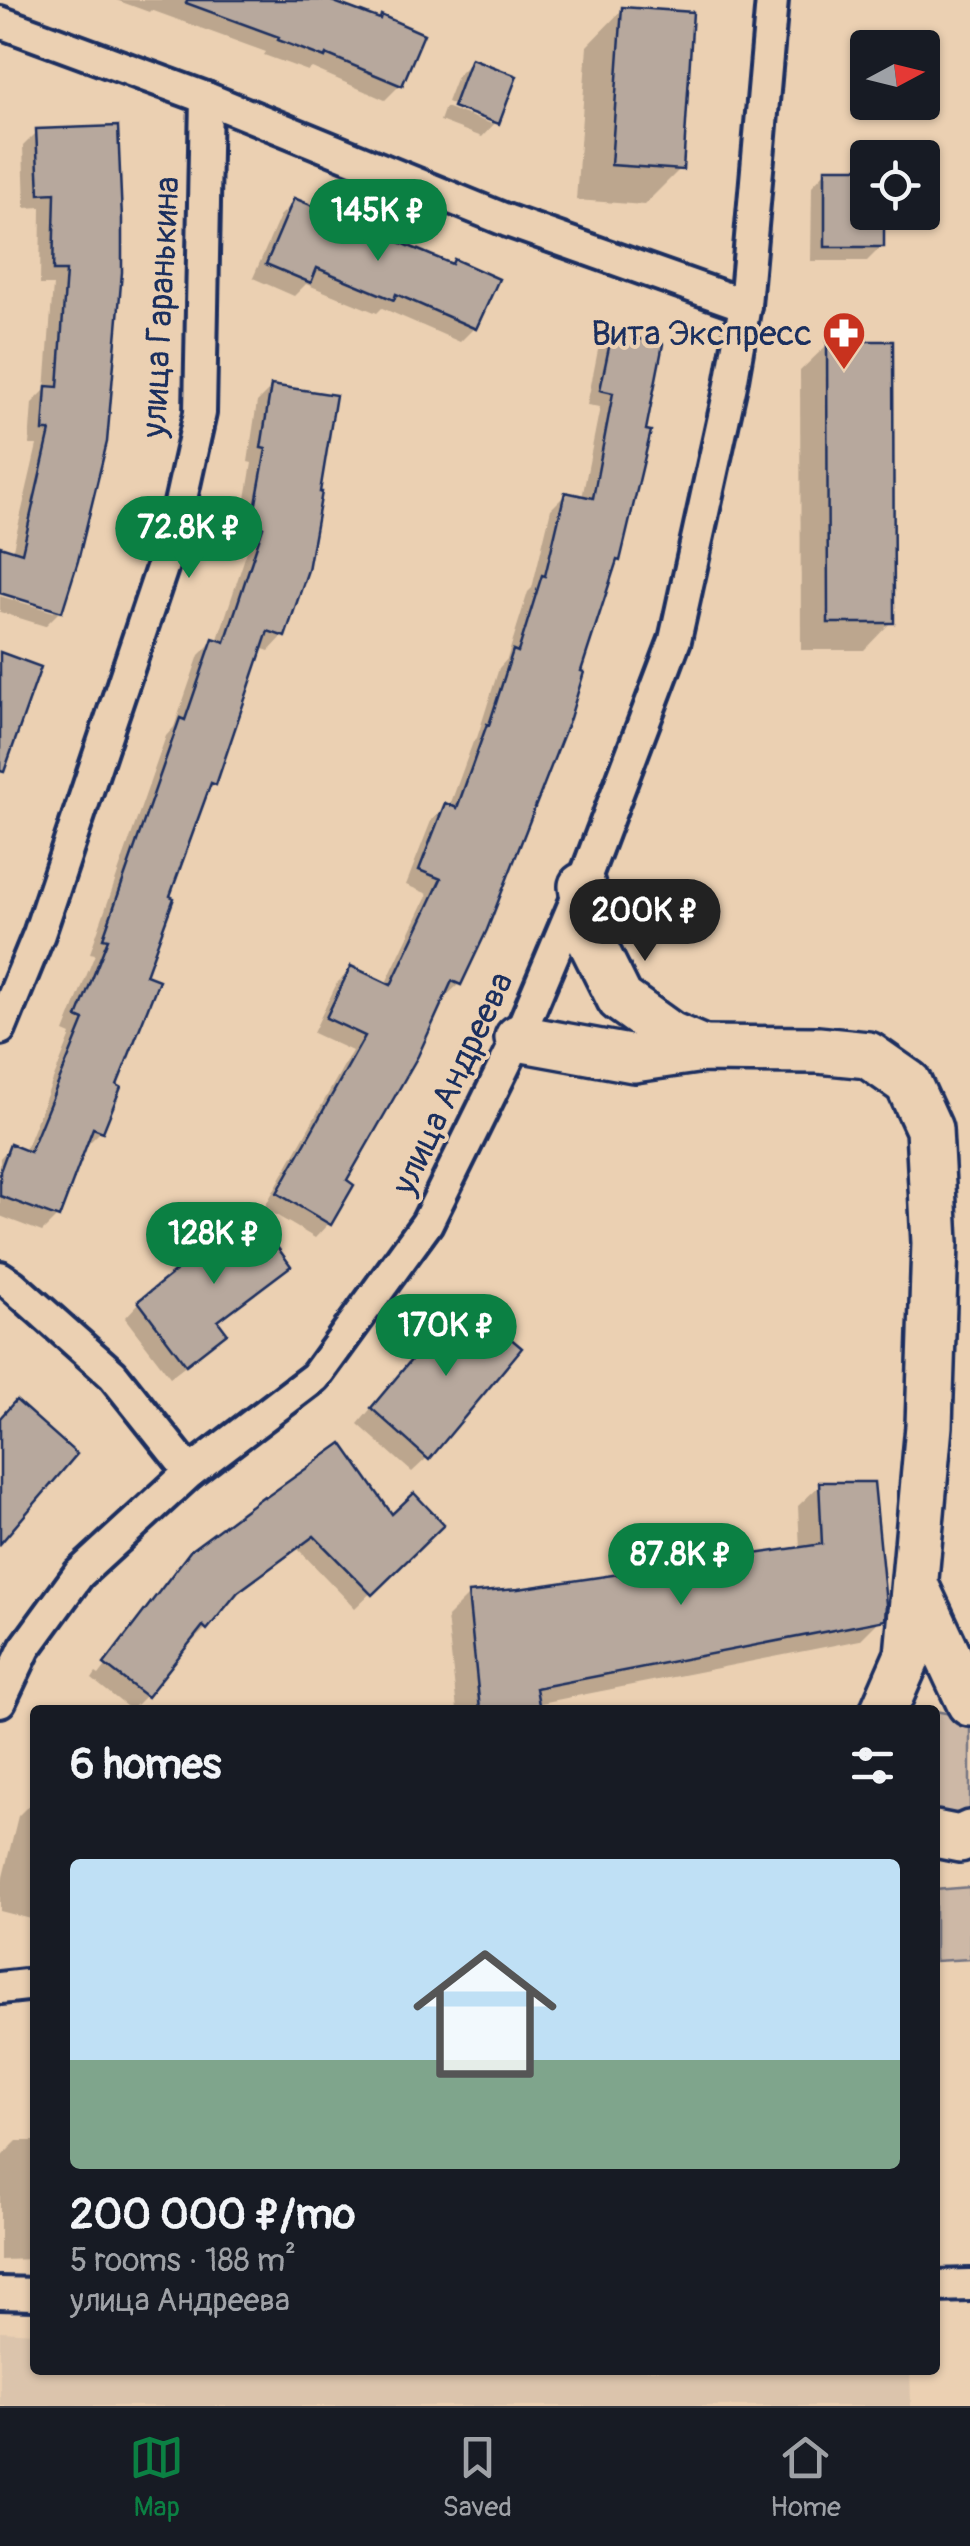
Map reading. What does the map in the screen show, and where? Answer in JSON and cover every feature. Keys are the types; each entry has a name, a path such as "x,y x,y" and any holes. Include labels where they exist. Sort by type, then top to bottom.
{"street":[{"name":"улица Андреева","path":"0,1701 25,1648 78,1574 190,1472 314,1377 427,1223 518,1038 582,886 675,640 745,305 772,0"},
{"path":"0,22 206,98 508,221 745,305"},
{"name":"улица Гаранькина","path":"0,1029 39,934 177,518 200,413 206,98"},
{"path":"582,886 591,940 620,999 670,1035 703,1049"},
{"path":"518,1038 634,1059 703,1049 818,1050 868,1055 908,1082 929,1129 935,1243 930,1426 908,1655 888,1705"},
{"path":"0,1277 113,1375 190,1472"},
{"path":"916,1586 970,1704"},
{"path":"895,1705 914,1696 945,1693 970,1704"},
{"path":"0,1988 30,1985"},
{"path":"940,2286 970,2285"},
{"path":"0,2294 30,2294"}],"shaded area":[{"path":"940,1712 956,1715 970,1728 970,1815 940,1817"},
{"path":"970,1887 970,1959 940,1961 940,1890"},
{"path":"0,2331 30,2333 30,2375 910,2375 911,2406 0,2406"}],"building":[{"path":"329,0 380,19 381,15 424,34 402,86 326,54 325,58 278,40 279,37 186,3"},
{"path":"622,7 693,12 683,170 611,165"},
{"path":"471,58 517,76 499,124 453,107"},
{"path":"118,126 122,272 107,442 62,612 0,593 0,546 22,553 50,431 43,431 46,386 58,387 66,271 53,271 55,193 39,194 36,129"},
{"path":"825,168 850,168 850,230 884,230 884,247 825,247"},
{"path":"294,198 452,264 454,259 499,279 476,329 396,294 394,300 317,268 311,283 266,264"},
{"path":"612,333 663,344 646,430 651,431 620,561 617,560 581,671 584,672 570,718 487,930 461,985 452,981 418,1056 347,1180 354,1185 331,1225 277,1193 365,1036 326,1018 351,966 391,985 441,879 419,870 445,803 457,808 513,650 518,652 542,575 545,576 565,492 593,498 613,393 600,390"},
{"path":"827,341 893,341 894,623 828,623"},
{"path":"271,385 336,395 308,570 285,637 268,631 216,785 211,783 170,896 174,898 146,975 159,980 117,1085 121,1087 103,1132 93,1128 59,1218 0,1196 0,1171 10,1144 30,1152 84,1020 77,1017 108,939 103,938 180,718 185,720 213,638 225,642 263,527 252,525 266,449 261,448"},
{"path":"0,652 41,667 4,772 0,771"},
{"path":"251,1211 291,1266 218,1321 227,1333 186,1365 138,1301"},
{"path":"463,1298 522,1348 429,1460 371,1408"},
{"path":"16,1400 77,1454 0,1544 0,1418"},
{"path":"342,1443 392,1514 414,1493 444,1525 372,1595 314,1536 238,1592 207,1630 203,1626 147,1697 104,1664 191,1550"},
{"path":"819,1482 874,1482 885,1620 536,1688 539,1705 479,1705 468,1593 822,1544"}],"place":[{"name":"Вита Экспресс","path":"844,371"}]}
